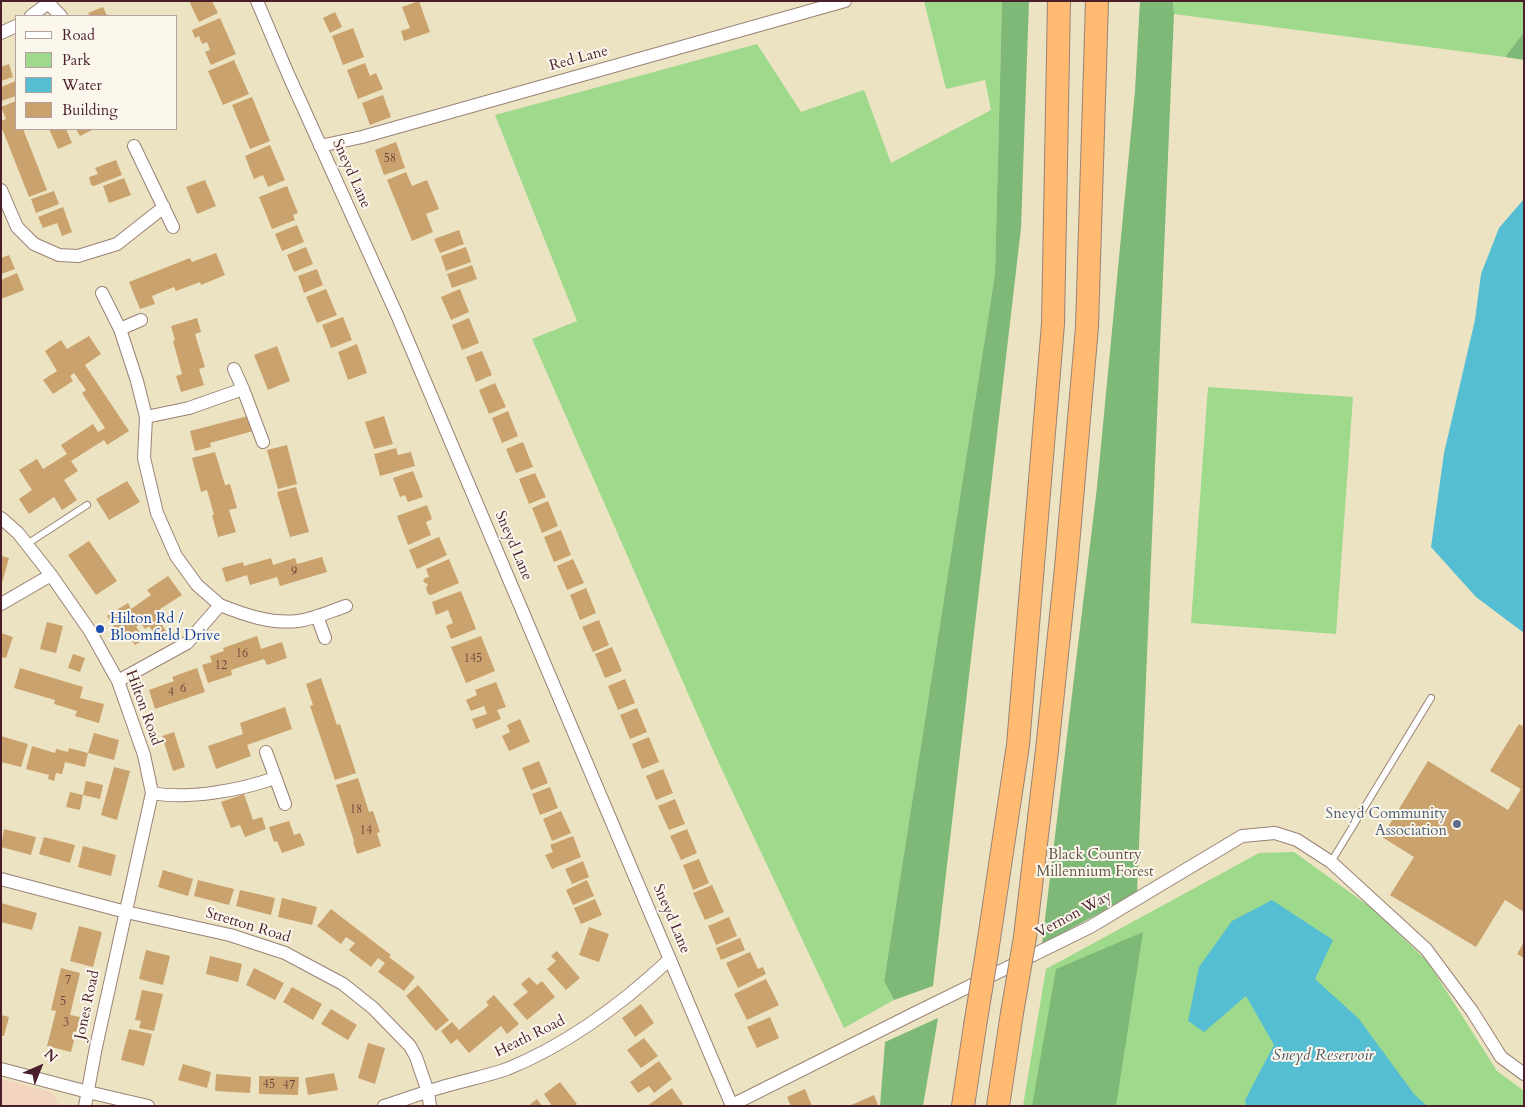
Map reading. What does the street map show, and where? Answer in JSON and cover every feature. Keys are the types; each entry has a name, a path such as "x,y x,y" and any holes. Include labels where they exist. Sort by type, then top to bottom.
{"highway":[{"path":"963,1106 1018,745 1052,324 1059,1"},
{"path":"998,1106 1025,937 1065,578 1087,328 1097,1"}],"street":[{"name":"Sneyd Lane","path":"257,1 320,146 397,315 732,1105"},
{"name":"Red Lane","path":"320,146 362,136 845,1"},
{"path":"32,15 50,2 60,15"},
{"path":"1,33 15,26"},
{"path":"134,146 173,227"},
{"path":"1,190 17,227 34,244 60,255 78,256 117,244 164,207"},
{"path":"102,293 120,329 138,381 146,417 144,458 157,513 176,556 197,585 220,605 263,620 300,621 346,606"},
{"path":"120,329 142,320"},
{"path":"234,369 244,389 263,442"},
{"path":"146,417 189,408 244,389"},
{"name":"Hilton Road","path":"1,518 18,532 90,631 118,681 144,755 152,794 126,912"},
{"path":"1,604 50,574"},
{"path":"118,681 186,643 220,605"},
{"path":"317,616 325,638"},
{"path":"266,752 285,804"},
{"path":"152,794 170,797 201,794 254,786 275,778"},
{"name":"Vernon Way","path":"732,1105 1090,928 1242,836 1275,833 1297,840 1331,862 1426,949 1472,1011 1501,1057 1524,1074"},
{"name":"Stretton Road","path":"1,879 126,912 230,935 285,953 343,984 373,1008 410,1046 416,1057 428,1092 430,1106"},
{"name":"Jones Road","path":"85,1106 126,912"},
{"name":"Heath Road","path":"384,1106 450,1084 506,1069 557,1046 598,1019 646,981 670,959"},
{"path":"1,1068 148,1106"}],"lane":[{"path":"27,544 86,506"},
{"path":"1331,862 1431,698"}],"shaded area":[{"path":"1,1079 51,1092 60,1106 1,1106"}],"green space":[{"path":"924,1 1002,1 995,274 884,981 894,1000 844,1028 716,757 532,339 577,321 495,115 757,44 801,112 864,90 891,163 991,110 985,80 946,89"},
{"path":"1002,1 1029,1 1021,228 933,986 894,1000 884,981 995,274"},
{"name":"Black Country Millennium Forest","path":"1140,1 1173,1 1174,14 1137,893 1042,944 1097,487 1135,91"},
{"path":"1173,1 1524,1 1524,32 1505,57 1174,14"},
{"path":"1524,32 1524,60 1505,57"},
{"path":"1208,387 1353,397 1336,634 1191,623"},
{"path":"1294,852 1373,909 1428,962 1497,1071 1524,1091 1524,1106 1023,1106 1046,969 1259,853"},
{"path":"1143,932 1116,1106 1032,1106 1056,969"},
{"path":"938,1018 923,1106 880,1106 885,1042"}],"water":[{"path":"1524,199 1524,633 1476,597 1431,547 1444,453 1475,320 1481,274 1499,228"},
{"name":"Sneyd Reservoir","path":"1272,900 1333,940 1315,979 1359,1019 1414,1094 1427,1106 1246,1106 1245,1100 1274,1045 1246,996 1204,1032 1188,1021 1199,967 1232,921"}],"building":[{"path":"189,1 212,1 218,13 199,22"},
{"path":"419,1 430,32 404,41 401,31 410,28 402,7"},
{"path":"103,7 107,15 89,15 88,13"},
{"path":"335,12 342,27 330,33 323,18"},
{"path":"220,18 236,54 211,65 205,52 210,50 207,42 202,44 199,36 195,38 192,30"},
{"path":"353,28 364,57 343,65 332,36"},
{"path":"234,60 249,94 223,105 208,71"},
{"path":"365,63 370,76 376,73 383,89 358,99 347,70"},
{"path":"9,64 13,77 1,81 1,67"},
{"path":"15,81 15,96 1,101 1,87"},
{"path":"383,95 391,117 370,125 362,103"},
{"path":"252,97 270,141 250,149 232,105"},
{"path":"15,101 15,130 23,130 47,190 29,197 1,126 1,121 6,119 1,107"},
{"path":"49,130 66,130 72,143 58,149"},
{"path":"77,130 92,130 80,136"},
{"path":"396,142 405,168 384,175 375,150"},
{"path":"270,145 285,180 268,187 263,175 254,179 245,156"},
{"path":"116,160 122,175 94,186 91,185 89,177 98,174 95,168"},
{"path":"406,172 412,186 427,180 439,209 426,214 433,232 412,241 387,180"},
{"path":"124,178 131,195 109,203 103,186"},
{"path":"205,180 216,206 197,214 186,187"},
{"path":"287,186 298,213 293,215 295,220 272,229 259,197"},
{"path":"54,191 59,204 36,213 31,199"},
{"path":"63,207 72,232 62,236 57,223 43,228 38,217"},
{"path":"297,225 304,242 282,251 275,234"},
{"path":"459,230 464,244 440,253 434,239"},
{"path":"306,247 313,264 294,272 287,255"},
{"path":"466,247 471,262 446,271 441,256"},
{"path":"216,253 225,275 201,285 200,282 176,291 174,287 152,296 155,304 140,309 129,282 190,258 192,262"},
{"path":"9,255 15,269 1,274 1,258"},
{"path":"472,265 477,279 452,288 447,274"},
{"path":"317,269 323,285 304,293 298,276"},
{"path":"17,273 24,290 1,299 1,280"},
{"path":"326,289 337,315 317,323 306,297"},
{"path":"460,289 469,312 451,320 441,297"},
{"path":"343,317 352,340 331,348 322,325"},
{"path":"197,318 201,332 195,334 205,367 199,369 204,385 181,392 176,376 182,374 171,326"},
{"path":"469,318 479,343 462,350 452,325"},
{"path":"89,336 101,354 85,365 129,431 107,445 104,440 71,461 78,471 64,480 77,500 62,510 54,497 29,514 19,499 32,490 19,470 37,459 43,469 67,454 61,445 93,424 98,432 105,428 82,393 86,390 74,373 70,376 73,381 53,394 43,380 57,371 45,351 61,340 67,349"},
{"path":"357,344 367,373 348,380 338,352"},
{"path":"277,346 290,381 268,390 254,355"},
{"path":"482,351 492,375 476,382 466,357"},
{"path":"495,383 506,407 489,414 479,390"},
{"path":"508,411 518,436 502,443 492,418"},
{"path":"248,416 253,431 210,443 211,447 195,451 190,431"},
{"path":"384,416 393,444 374,449 365,422"},
{"path":"523,442 533,467 516,473 506,449"},
{"path":"287,445 297,484 278,489 267,450"},
{"path":"396,448 398,455 411,452 415,466 380,476 374,454"},
{"path":"215,452 225,485 230,484 237,508 229,510 236,532 218,537 207,490 201,492 192,458"},
{"path":"413,471 423,497 408,502 405,495 400,497 393,478"},
{"path":"535,473 546,497 529,504 519,479"},
{"path":"127,481 140,502 109,520 96,499"},
{"path":"296,487 309,532 290,537 277,492"},
{"path":"548,501 558,526 542,533 532,508"},
{"path":"427,505 432,519 426,522 431,535 408,545 397,516"},
{"path":"561,530 571,555 554,562 544,537"},
{"path":"439,537 447,555 417,569 409,550"},
{"path":"89,541 117,581 96,595 68,555"},
{"path":"1,556 9,558 2,583 1,583"},
{"path":"322,557 327,572 280,586 277,577 250,585 247,575 226,582 222,568 243,562 244,566 271,558 273,565 295,558 297,564"},
{"path":"449,559 459,583 431,595 428,594 426,588 428,584 423,581 429,577 426,569"},
{"path":"573,559 584,583 567,590 557,566"},
{"path":"168,576 182,595 160,609 163,614 157,618 166,631 157,637 149,626 145,629 141,623 136,627 145,639 135,645 126,633 121,637 107,616 128,603 131,609 151,595 147,590"},
{"path":"586,588 596,613 580,620 570,595"},
{"path":"461,591 476,629 451,639 446,626 453,623 448,610 436,615 432,602"},
{"path":"599,620 609,645 593,652 582,627"},
{"path":"47,622 63,626 56,653 40,649"},
{"path":"1,633 13,637 6,658 1,657"},
{"path":"257,636 261,649 282,642 287,658 267,665 264,659 231,670 232,675 208,683 202,665 212,662 210,656 224,651 223,648"},
{"path":"481,636 495,671 466,683 451,647"},
{"path":"612,647 622,671 605,678 595,654"},
{"path":"73,654 85,658 80,672 68,668"},
{"path":"20,668 83,687 80,698 104,704 99,723 75,716 77,711 54,704 55,700 14,688"},
{"path":"197,668 205,692 155,709 149,690 174,681 172,677"},
{"path":"321,678 337,725 340,724 356,773 335,780 310,706 313,705 306,684"},
{"path":"625,679 635,703 618,710 608,686"},
{"path":"496,682 506,707 497,710 501,719 476,729 472,719 487,714 484,706 471,711 466,700 477,695 475,690"},
{"path":"285,707 292,729 247,745 251,756 216,769 208,746 243,734 240,723"},
{"path":"637,708 647,732 630,739 620,715"},
{"path":"520,719 530,742 509,751 502,736 510,732 507,725"},
{"name":"Sneyd Community Association","path":"1519,724 1524,727 1524,912 1505,900 1476,947 1390,895 1414,857 1382,837 1428,761 1508,810 1521,789 1490,771"},
{"path":"174,732 185,767 173,771 162,736"},
{"path":"94,733 119,740 114,760 88,753"},
{"path":"1,736 28,744 21,767 1,762"},
{"path":"649,737 659,762 642,769 632,744"},
{"path":"32,746 55,753 56,749 68,752 69,748 88,753 85,767 65,762 62,774 56,773 54,781 48,779 49,775 26,769"},
{"path":"539,761 548,783 531,790 522,768"},
{"path":"114,767 130,771 117,820 101,815"},
{"path":"663,769 673,793 656,800 646,776"},
{"path":"358,778 369,812 373,811 380,832 377,833 381,846 357,854 336,785"},
{"path":"86,781 103,785 100,799 83,795"},
{"path":"550,787 558,808 540,815 532,794"},
{"path":"70,792 83,795 80,810 66,807"},
{"path":"244,794 253,820 262,817 266,829 245,837 240,825 231,828 221,802"},
{"path":"675,799 685,824 669,830 658,806"},
{"path":"561,811 571,833 552,841 543,819"},
{"path":"289,821 294,835 300,833 305,845 282,853 277,841 274,842 269,827"},
{"path":"4,829 36,837 31,855 1,847"},
{"path":"687,829 697,853 681,860 670,836"},
{"path":"573,836 581,857 552,869 545,855 553,852 550,845"},
{"path":"44,837 75,845 70,863 39,854"},
{"path":"83,846 116,855 111,876 78,867"},
{"path":"699,859 709,883 693,890 683,865"},
{"path":"583,861 589,877 572,884 565,869"},
{"path":"163,870 193,879 188,896 158,887"},
{"path":"198,880 234,889 229,905 194,896"},
{"path":"587,880 594,896 573,905 566,890"},
{"path":"712,885 724,912 705,920 693,893"},
{"path":"240,890 275,898 271,915 236,906"},
{"path":"282,898 317,907 312,925 278,917"},
{"path":"595,899 602,915 581,924 574,908"},
{"path":"1,903 37,913 32,930 1,922"},
{"path":"331,909 391,955 389,957 415,977 404,991 378,972 385,963 378,958 371,967 349,950 355,943 346,937 341,944 317,926"},
{"path":"729,917 737,936 716,945 708,926"},
{"path":"79,926 102,932 93,967 70,961"},
{"path":"589,927 609,934 599,962 579,955"},
{"path":"740,938 745,950 721,960 716,948"},
{"path":"1524,942 1524,958 1517,954"},
{"path":"146,950 170,956 163,985 139,979"},
{"path":"557,951 580,978 566,990 547,969 556,961 551,956"},
{"path":"750,952 758,969 763,967 766,974 738,988 726,963"},
{"path":"210,956 242,964 238,982 206,974"},
{"path":"61,968 80,973 70,1015 80,1017 71,1052 47,1046 56,1011 51,1010"},
{"path":"254,968 284,983 275,1000 246,985"},
{"path":"529,977 537,985 542,981 555,997 527,1020 513,1004 528,992 521,984"},
{"path":"766,979 779,1005 747,1020 734,994"},
{"path":"418,985 449,1020 436,1031 406,996"},
{"path":"292,987 322,1004 313,1020 283,1002"},
{"path":"142,990 163,994 154,1031 139,1028 141,1021 135,1020"},
{"path":"494,995 519,1024 507,1034 501,1026 469,1053 457,1039 451,1044 441,1031 452,1022 459,1030 489,1005 486,1002"},
{"path":"641,1004 654,1023 635,1037 622,1018"},
{"path":"331,1009 357,1025 348,1040 321,1024"},
{"path":"1,1015 9,1017 4,1036 1,1036"},
{"path":"770,1017 779,1038 757,1048 747,1027"},
{"path":"129,1029 152,1034 144,1066 121,1060"},
{"path":"644,1038 658,1056 641,1068 627,1050"},
{"path":"368,1043 385,1048 375,1084 358,1078"},
{"path":"659,1061 672,1079 654,1093 649,1086 638,1093 630,1082"},
{"path":"183,1064 211,1072 207,1088 178,1080"},
{"path":"334,1073 338,1090 308,1095 305,1078"},
{"path":"216,1074 251,1077 250,1093 215,1091"},
{"path":"259,1076 299,1077 298,1095 259,1094"},
{"path":"560,1082 577,1104 575,1106 552,1106 544,1094"},
{"path":"672,1088 683,1104 681,1106 647,1106"},
{"path":"805,1089 812,1106 791,1106 787,1097"},
{"path":"874,1095 878,1105 849,1106"},
{"path":"537,1099 542,1106 528,1106"}],"place":[{"name":"Hilton Rd / Bloomfield Drive","path":"100,629"},
{"name":"Sneyd Community Association","path":"1457,824"}]}
